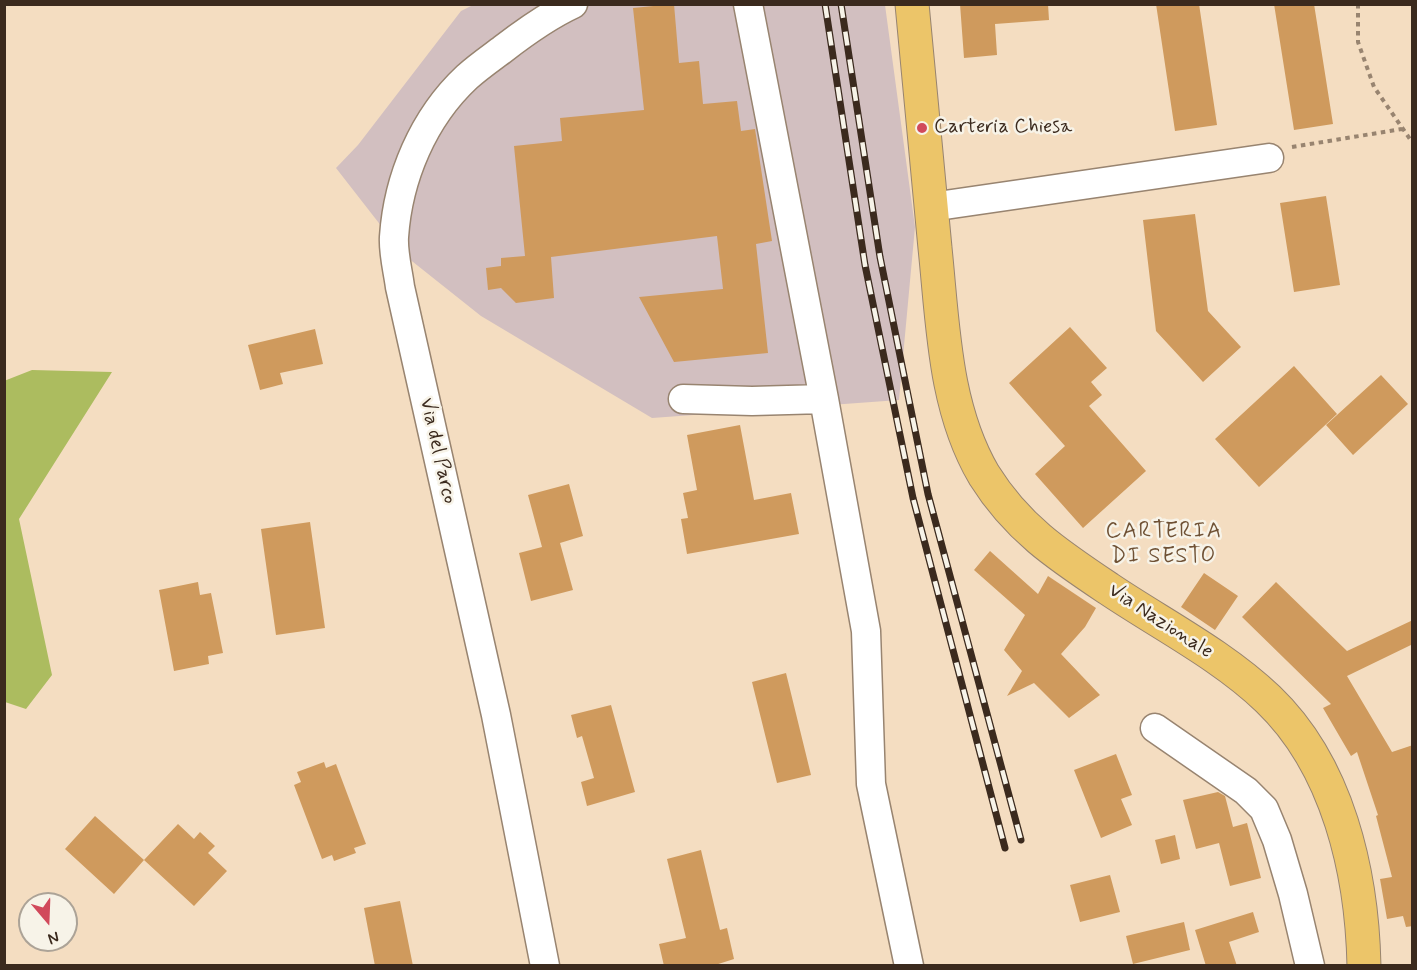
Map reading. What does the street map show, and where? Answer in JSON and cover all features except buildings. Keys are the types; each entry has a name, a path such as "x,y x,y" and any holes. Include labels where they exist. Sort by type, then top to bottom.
{"main road":[{"name":"Via Nazionale","path":"912,4 922,128 946,357 954,398 968,440 983,473 1004,504 1035,536 1115,593 1216,657 1268,699 1300,737 1323,777 1339,815 1355,874 1360,904 1364,966"}],"street":[{"name":"Via del Parco","path":"545,966 499,727 400,287 394,240 397,211 408,170 433,118 467,77 513,40 544,19 573,4"},
{"path":"748,4 866,632 871,784 909,966"},
{"path":"931,207 1269,158"},
{"path":"683,399 752,401 824,399"},
{"path":"1155,728 1246,791 1264,809 1277,840 1293,894 1310,966"}],"path":[{"path":"1358,4 1358,42 1374,87 1413,142"},
{"path":"1269,158 1295,146 1403,129"}],"shaded area":[{"path":"473,5 885,5 915,227 899,400 652,418 481,316 403,254 336,168 358,145 461,11"}],"green space":[{"path":"32,370 112,372 19,519 52,675 26,709 5,702 4,381"}],"railway":[{"path":"825,4 865,265 913,498 1005,848"},
{"path":"841,4 880,257 928,494 1021,840"}],"place":[{"name":"Carteria Chiesa","path":"922,128"}],"district":[{"name":"CARTERIA DI SESTO","path":"1164,544"}]}
